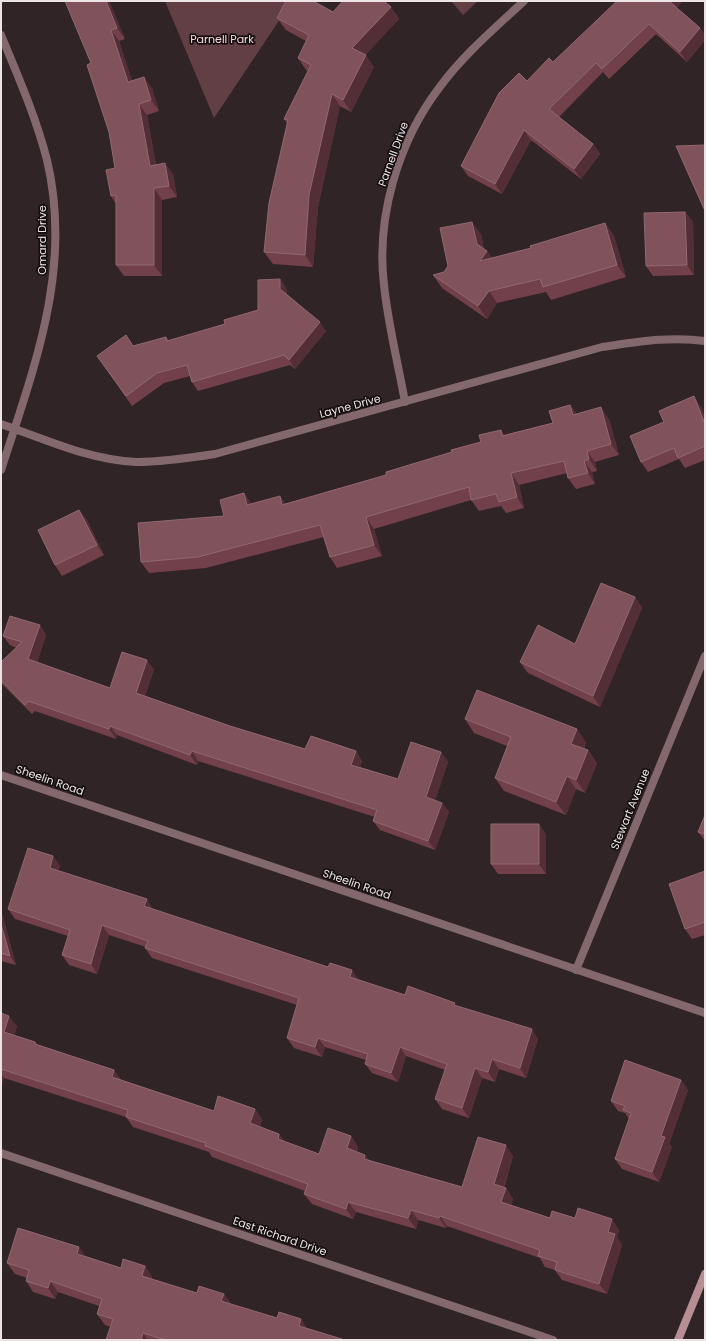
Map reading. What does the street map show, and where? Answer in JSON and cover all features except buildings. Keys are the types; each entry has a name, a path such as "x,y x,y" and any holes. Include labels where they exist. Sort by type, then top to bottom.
{"main road":[{"path":"678,1340 705,1274"}],"street":[{"name":"Parnell Drive","path":"405,402 384,286 382,258 389,198 398,168 417,122 439,87 472,49 524,1"},
{"name":"Omard Drive","path":"1,35 30,104 47,161 52,193 55,252 53,285 40,351 1,470"},
{"name":"Layne Drive","path":"1,424 99,457 135,462 170,461 215,454 602,347 654,339 692,339 705,341"},
{"name":"Stewart Avenue","path":"576,970 705,656"},
{"name":"Sheelin Road","path":"1,775 705,1013"},
{"name":"East Richard Drive","path":"1,1154 553,1340"}],"green space":[{"name":"Parnell Park","path":"165,1 292,1 214,118"},
{"path":"451,1 478,1 463,15"}]}
